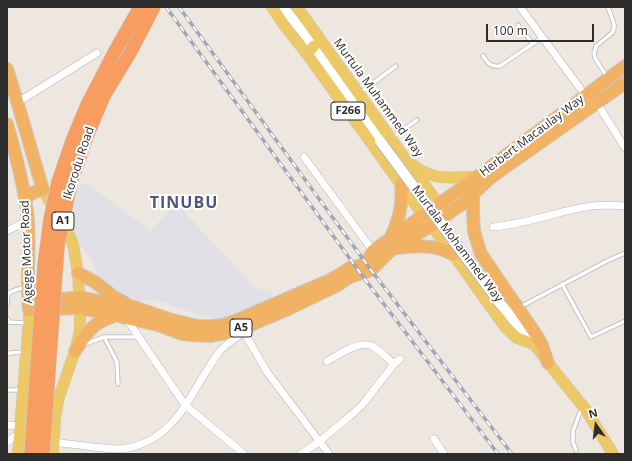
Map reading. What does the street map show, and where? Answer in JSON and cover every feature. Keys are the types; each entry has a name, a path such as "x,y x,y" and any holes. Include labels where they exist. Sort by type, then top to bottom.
{"highway":[{"name":"Ikorodu Road","path":"31,454 44,266 50,220 58,182 72,141 87,105 140,7"},
{"name":"Ikorodu Road","path":"43,454 58,245 71,183 87,136 104,96 130,53 154,7"},
{"name":"Herbert Macaulay Way","path":"439,204 477,177 485,166 586,96 625,66"},
{"name":"Agege Motor Road","path":"7,69 43,190"},
{"name":"Herbert Macaulay Way","path":"447,215 504,168 625,83"},
{"name":"Agege Motor Road","path":"7,124 25,198 28,220 29,310"},
{"path":"401,184 401,201 392,243 411,247 429,247 453,254"},
{"path":"25,198 30,193 43,190"},
{"path":"473,194 472,214 474,231 481,254 537,336 542,345 548,363"},
{"name":"A5","path":"28,292 80,303 182,334 205,336 246,329 336,286 350,277 371,270 392,243 422,215 439,204"},
{"name":"A5","path":"29,310 80,303 104,302 131,306 187,324 198,326 222,325 236,321 314,288 351,267 356,267 366,262 373,251 431,226 447,215"},
{"path":"78,273 95,282 114,297 131,306"},
{"path":"76,349 95,325 104,320 122,316"}],"main road":[{"name":"Murtula Muhammed Way","path":"272,7 284,25 310,50 386,140 406,160 447,215"},
{"name":"Murtula Muhammed Way","path":"283,7 310,50 422,215 453,254 505,327 518,338 535,345"},
{"name":"Murtula Muhammed Way","path":"297,7 359,94 386,140"},
{"name":"Murtala Mohammed Way","path":"386,140 502,306 535,345"},
{"path":"406,160 418,169 430,175 453,179 477,177"},
{"path":"43,190 68,232 73,244 78,273 80,303 80,331 76,349 59,397 55,418 52,454"},
{"path":"18,454 29,310"},
{"path":"535,345 583,406 611,453"}],"street":[{"path":"520,7 586,96"},
{"path":"18,102 96,53"},
{"path":"597,103 625,148"},
{"path":"304,157 373,251"},
{"path":"494,227 509,226 590,206 625,206"},
{"path":"7,231 28,220"},
{"path":"122,316 185,405 244,454"},
{"path":"53,442 119,449 136,446 153,439 177,418 221,350 246,329 267,372 329,454"},
{"path":"301,454 320,441 362,405 397,362 372,346 366,344 357,345 327,361"},
{"path":"7,425 20,429 7,442"},
{"path":"434,439 444,454"}],"lane":[{"path":"608,7 614,24 614,29 612,33 596,46 594,53 595,58 608,79"},
{"path":"518,25 533,44"},
{"path":"482,56 489,64 495,67 500,66 542,37"},
{"path":"359,94 396,66"},
{"path":"386,140 417,120"},
{"path":"518,308 562,284 625,253"},
{"path":"562,284 590,337 625,322"},
{"path":"7,305 8,294 10,292 19,290 28,292"},
{"path":"7,318 9,322 29,324"},
{"path":"104,337 116,362 118,384"},
{"path":"76,349 104,337 138,337"},
{"path":"7,354 26,352"},
{"path":"7,390 23,390"},
{"path":"576,450 573,442 573,431 583,406"}],"shaded area":[{"path":"86,183 150,231 176,203 256,288 272,292 271,301 237,320 205,317 157,300 107,304 93,262 64,225 74,186"}],"railway":[{"path":"166,7 361,274 498,454"},
{"path":"179,7 371,270 512,454"}],"district":[{"name":"TINUBU","path":"184,203"}]}
